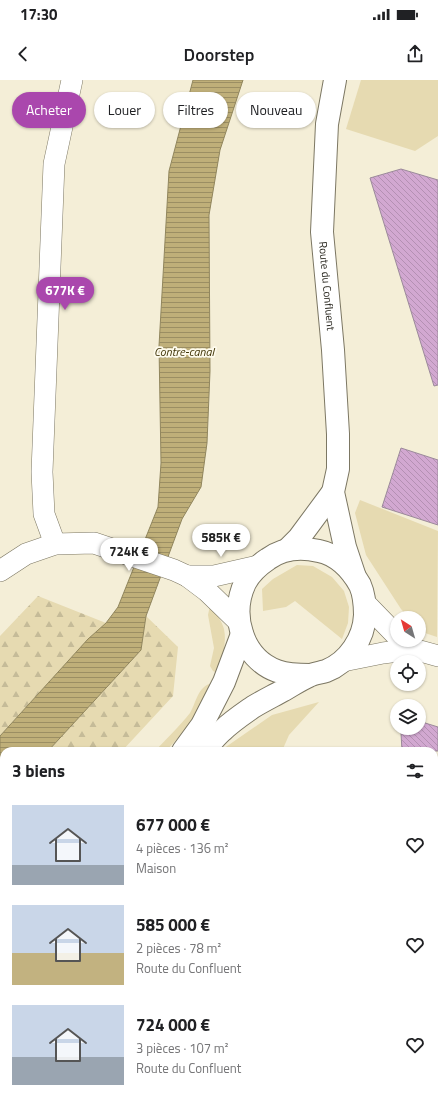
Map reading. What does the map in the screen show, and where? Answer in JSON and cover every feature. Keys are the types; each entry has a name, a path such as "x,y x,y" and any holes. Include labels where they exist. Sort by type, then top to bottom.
{"main road":[{"name":"Route du Confluent","path":"288,550 308,527 333,492 338,469 338,434 333,350 322,232 326,124 335,80"},
{"name":"Route du Confluent","path":"333,492 345,547 354,576"},
{"path":"186,747 202,725 224,682 240,628 238,601 245,582 258,566 272,556 288,550 306,548 325,552 341,562 354,576 361,589 365,603 364,625 357,645 343,661 327,671 310,675 293,676 276,671 261,662 250,649 240,628"},
{"path":"208,747 222,731 253,707 310,675"}],"street":[{"path":"55,544 44,514 42,472 54,164 72,80"},
{"path":"0,571 26,554 55,544 94,543 180,573 214,576 258,566"},
{"path":"180,573 207,592 240,628"},
{"path":"365,603 390,629"},
{"path":"343,661 383,653 401,647"},
{"path":"413,647 438,656"}],"green space":[{"path":"361,80 438,80 438,136 415,151 346,129"},
{"path":"360,500 438,531 437,637 426,633 426,611 403,611 401,609 366,555 355,513"},
{"path":"297,565 313,566 332,577 344,591 349,607 348,623 342,639 295,601 286,607 263,611 262,589 273,579"},
{"path":"38,596 106,623 88,639 0,736 0,636"},
{"path":"210,605 222,623 225,634 224,651 217,673 213,671 210,666 214,648 208,615"},
{"path":"146,616 178,647 173,696 126,747 52,747 141,650"},
{"path":"209,684 211,687 197,717 170,747 159,747 190,713 199,693"},
{"path":"319,702 289,735 284,747 226,747 272,715"}],"water":[{"name":"Contre-canal","path":"193,80 243,80 239,92 236,92 236,101 228,126 228,92 190,92"},
{"name":"Contre-canal","path":"180,128 227,128 220,150 209,215 210,371 207,443 201,487 182,519 146,616 141,650 52,747 0,747 0,736 88,639 106,623 118,607 158,507 161,463 159,346 169,171"}],"building":[{"path":"401,169 438,180 438,385 434,386 370,178"},
{"path":"401,448 438,460 438,525 382,507"},
{"path":"426,723 438,727 438,747 402,747 401,735 426,735"}]}
